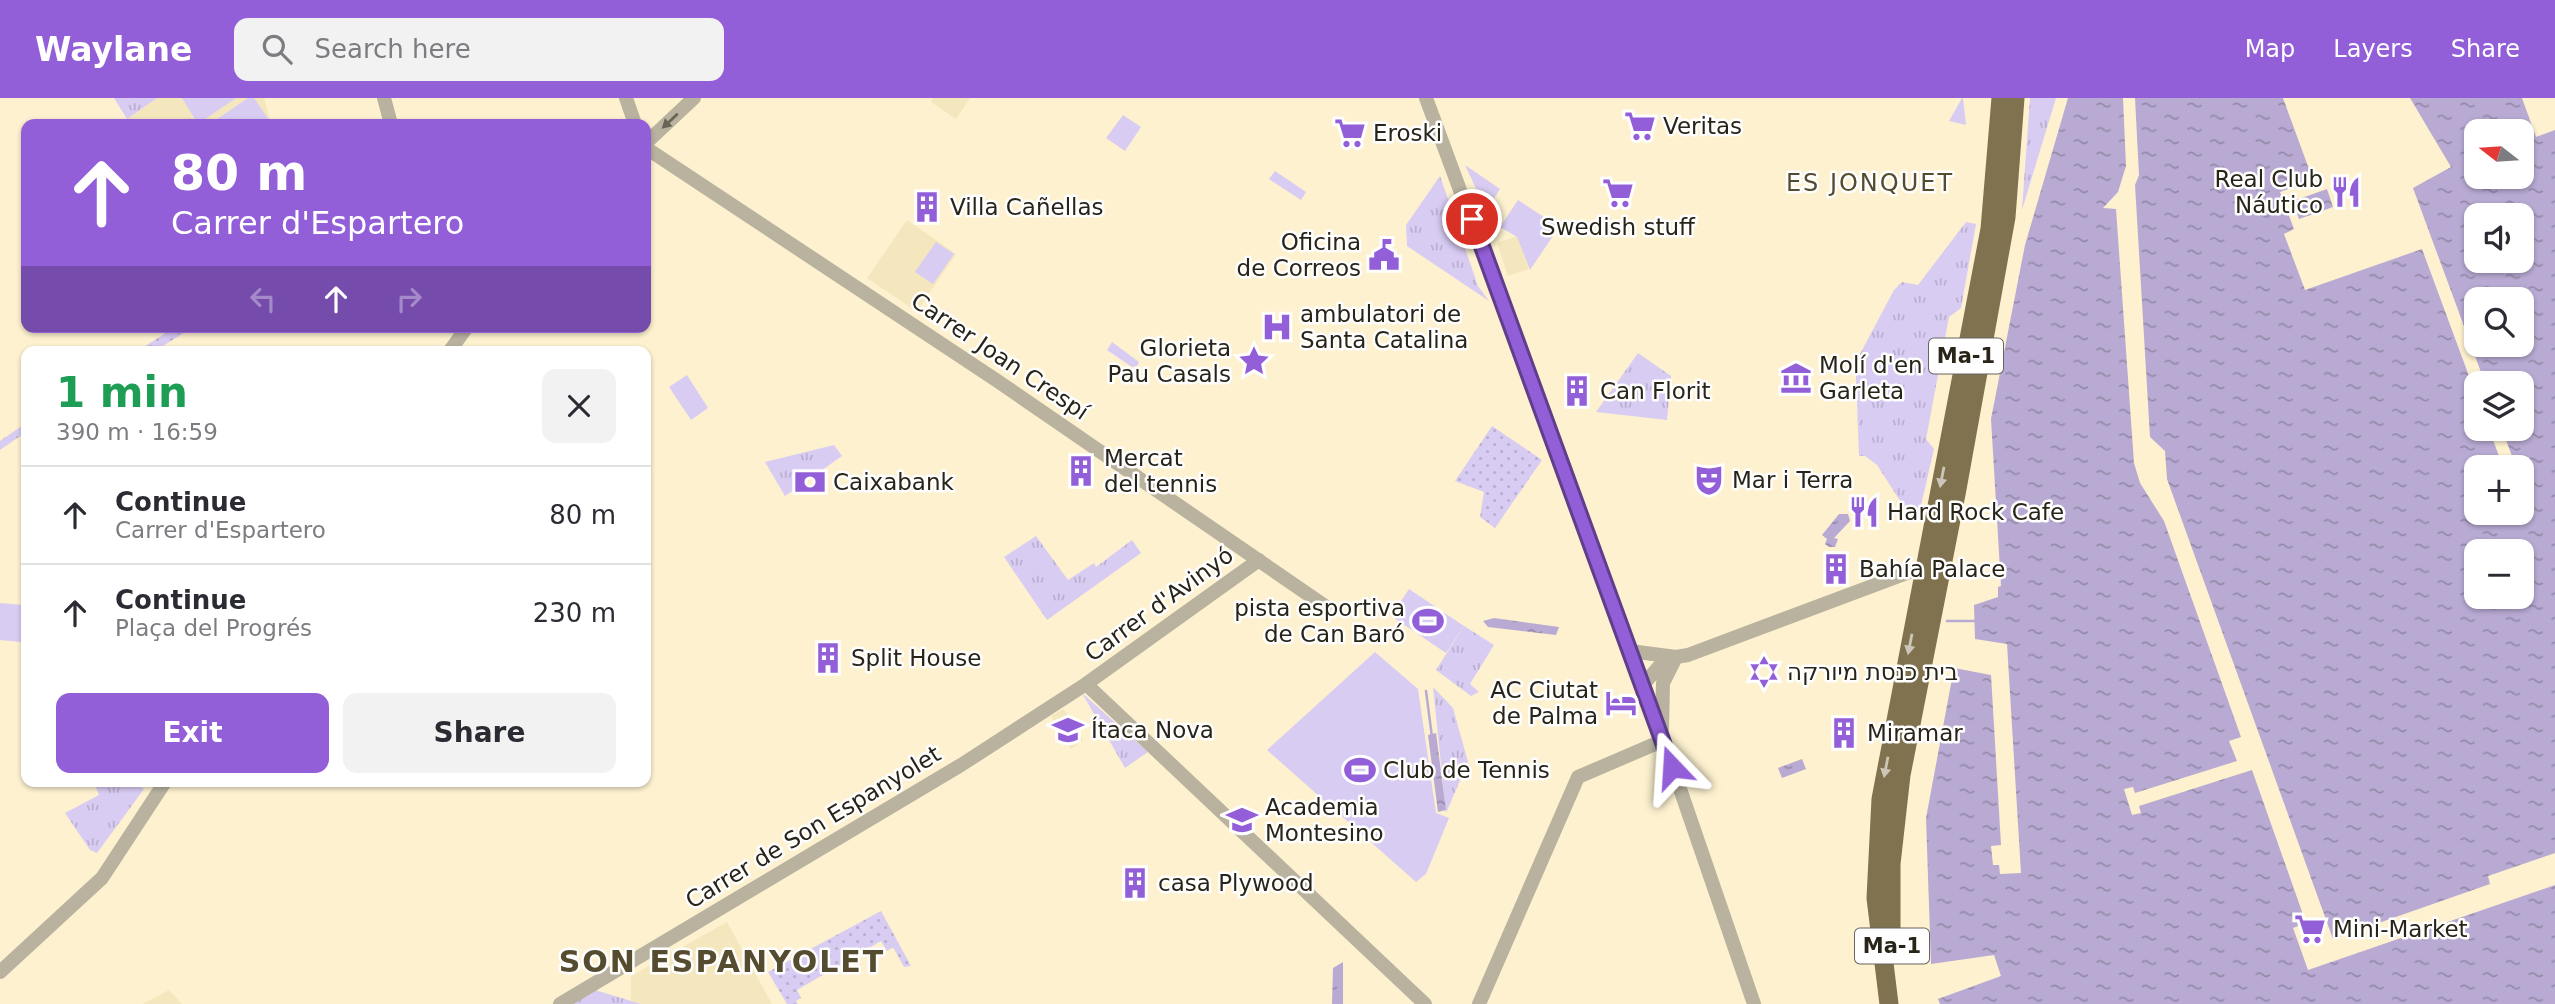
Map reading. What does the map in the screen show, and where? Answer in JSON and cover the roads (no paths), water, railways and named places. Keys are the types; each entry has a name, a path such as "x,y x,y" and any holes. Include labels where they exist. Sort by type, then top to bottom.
{"highway":[{"name":"Ma-1","path":"1889,1004 1877,923 1878,824 1923,573 1990,229 2001,98"},
{"name":"Ma-1","path":"1902,1004 1890,920 1892,853 1901,775 2006,217 2015,98"}],"street":[{"path":"384,98 390,119"},
{"path":"626,98 633,119"},
{"path":"651,141 694,98"},
{"path":"1426,98 1630,651 1754,1004"},
{"name":"Carrer Joan Crespí","path":"651,149 996,380 1325,606"},
{"path":"1642,686 1662,662 1900,576 1923,573 1945,552"},
{"name":"Carrer d'Avinyó","path":"1086,684 1259,560"},
{"path":"1923,573 1935,600"},
{"path":"1900,576 1913,591 1916,611"},
{"path":"1630,651 1676,657"},
{"path":"1662,741 1663,682 1676,657"},
{"path":"1086,684 1425,1004"},
{"name":"Carrer de Son Espanyolet","path":"561,1004 961,765 1086,684"},
{"path":"1479,1004 1578,777 1662,741"},
{"path":"0,972 102,878 162,787"}],"water":[{"path":"2068,98 2123,98 2126,166 2118,192 2103,208 2116,209 2134,463 2140,483 2164,521 2241,737 2229,741 2237,761 2135,793 2133,787 2124,789 2132,815 2141,813 2139,806 2252,770 2306,923 2293,928 2308,970 2555,885 2555,1004 1940,1004 1938,999 2001,976 1994,955 1931,964 1926,818 1954,668 1991,675 2001,845 1991,846 1993,865 1999,865 2000,874 2021,873 2007,644 1975,639 1974,605 1998,597 1998,587 2001,586 1991,419 2025,245"},
{"path":"2135,98 2283,98 2313,180 2280,192 2294,229 2284,234 2305,290 2422,249 2467,371 2464,371 2464,441 2493,441 2499,455 2464,455 2464,525 2534,525 2534,455 2512,455 2506,441 2534,441 2534,371 2481,371 2475,357 2534,357 2534,287 2464,287 2464,326 2413,188 2451,167 2410,98 2522,98 2530,119 2464,119 2464,189 2534,189 2534,131 2536,137 2555,130 2555,853 2488,876 2490,884 2333,939 2167,479 2165,451 2150,437 2135,185 2139,175"},
{"path":"2327,189 2333,207 2299,219 2293,201"},
{"path":"1839,514 1848,514 1850,521 1834,538 1838,539 1835,547 1829,547 1825,544 1827,539 1822,535"},
{"path":"1494,618 1559,627 1556,635 1488,627 1483,621"},
{"path":"1436,733 1446,810 1438,812 1428,735"},
{"path":"1802,759 1806,769 1782,778 1778,768"},
{"path":"1343,962 1343,1004 1332,1004 1333,968"}],"waterway":[{"path":"1947,621 1975,621"},
{"path":"1426,691 1432,737"}],"place":[{"name":"Veritas","path":"1640,126"},
{"name":"Eroski","path":"1350,133"},
{"name":"Real Club Náutico","path":"2346,192"},
{"name":"Swedish stuff","path":"1618,193"},
{"name":"Villa Cañellas","path":"927,207"},
{"name":"Oficina de Correos","path":"1384,255"},
{"name":"ambulatori de Santa Catalina","path":"1277,327"},
{"name":"Glorieta Pau Casals","path":"1254,361"},
{"name":"Molí d'en Garleta","path":"1796,378"},
{"name":"Can Florit","path":"1577,391"},
{"name":"Mercat del tennis","path":"1081,471"},
{"name":"Mar i Terra","path":"1709,480"},
{"name":"Caixabank","path":"810,482"},
{"name":"Hard Rock Cafe","path":"1864,512"},
{"name":"Bahía Palace","path":"1836,569"},
{"name":"pista esportiva de Can Baró","path":"1428,621"},
{"name":"Split House","path":"828,658"},
{"name":"בית כנסת מיורקה","path":"1764,672"},
{"name":"AC Ciutat de Palma","path":"1621,703"},
{"name":"Ítaca Nova","path":"1068,730"},
{"name":"Miramar","path":"1844,733"},
{"name":"Club de Tennis","path":"1360,770"},
{"name":"Academia Montesino","path":"1242,820"},
{"name":"casa Plywood","path":"1135,883"},
{"name":"Mini-Market","path":"2310,929"}],"district":[{"name":"ES JONQUET","path":"1870,183"},
{"name":"SON ESPANYOLET","path":"722,961"}]}
